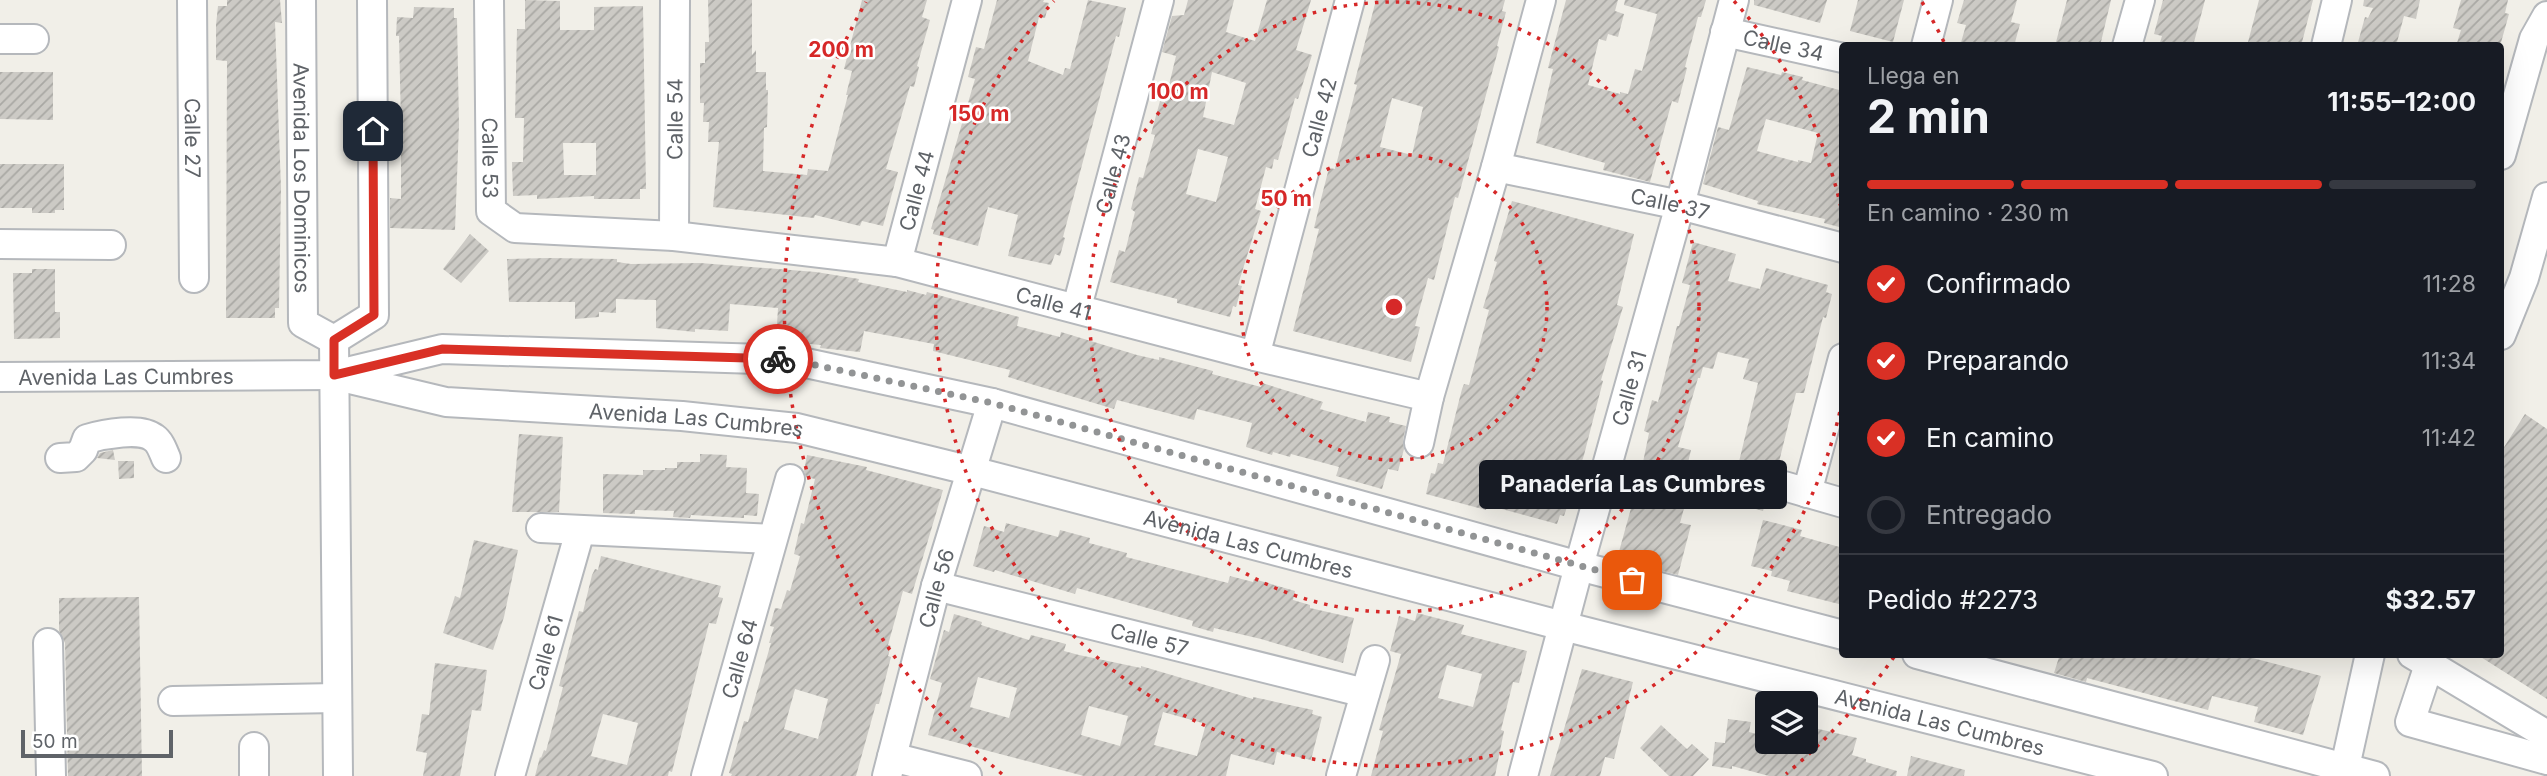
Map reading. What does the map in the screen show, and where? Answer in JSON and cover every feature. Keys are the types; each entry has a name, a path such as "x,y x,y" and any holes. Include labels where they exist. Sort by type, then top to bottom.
{"street":[{"name":"Calle 27","path":"191,0 194,278"},
{"name":"Avenida Los Dominicos","path":"301,0 303,323 334,340"},
{"path":"338,776 334,340 374,315 372,0"},
{"name":"Calle 53","path":"489,0 491,211 515,228 674,236"},
{"name":"Calle 54","path":"674,236 675,0"},
{"name":"Calle 44","path":"897,262 967,0"},
{"name":"Calle 43","path":"1077,307 1159,0"},
{"name":"Calle 42","path":"1255,356 1350,0"},
{"path":"1419,443 1429,397 1541,0"},
{"name":"Calle 31","path":"1523,776 1681,205 1734,0"},
{"path":"1927,42 1938,0"},
{"path":"2128,42 2140,0"},
{"path":"2327,42 2337,0"},
{"path":"2504,144 2534,39 2547,16"},
{"name":"Calle 34","path":"1725,32 1839,57"},
{"path":"0,39 34,39"},
{"name":"Calle 37","path":"1496,167 1681,205 1839,247"},
{"path":"2504,328 2524,278 2547,197"},
{"name":"Calle 41","path":"674,236 897,262 1077,307 1255,356 1429,397"},
{"path":"0,244 111,244"},
{"name":"Avenida Las Cumbres","path":"0,377 334,375 442,349 792,360 992,403 1579,566 1839,634"},
{"path":"1839,369 1795,489 1839,502"},
{"name":"Avenida Las Cumbres","path":"334,375 446,402 682,416 797,428 2153,776"},
{"name":"Calle 56","path":"889,767 936,586 992,403"},
{"path":"60,458 76,457 83,450 87,439 100,435 144,432 157,440 166,458"},
{"name":"Calle 64","path":"706,776 790,479"},
{"path":"541,528 772,539"},
{"name":"Calle 61","path":"510,776 579,531"},
{"name":"Calle 57","path":"936,586 1364,693"},
{"path":"48,643 51,776"},
{"path":"1932,658 2344,771 2375,776"},
{"path":"2344,771 2369,658"},
{"path":"2417,658 2410,722 2547,760"},
{"path":"2419,658 2547,735"},
{"path":"1341,776 1375,660"},
{"path":"173,701 337,698"},
{"path":"254,747 254,776"},
{"path":"889,767 967,776"}],"building":[{"path":"227,0 280,0 282,23 275,22 281,188 279,308 275,308 275,318 226,318 227,61 216,60 216,25 218,6 227,6"},
{"path":"525,0 560,1 560,30 594,30 594,7 643,6 646,189 640,189 640,199 594,199 594,196 537,199 537,195 513,196 512,162 523,162 524,118 515,118 517,29 525,29","holes":["563,143 596,143 596,175 564,175"]},
{"path":"708,0 752,0 752,55 756,50 756,72 766,72 768,90 763,171 807,175 808,169 828,171 848,95 852,71 844,69 862,0 927,0 922,17 930,20 917,66 919,67 914,87 910,86 886,169 898,172 883,226 862,221 860,226 815,215 814,218 713,207 719,142 708,142 709,122 703,122 704,103 700,103 700,63 705,63 705,42 709,42"},
{"path":"997,0 1044,0 1043,2 1049,3 1045,18 1039,17 1028,61 1063,75 1065,68 1070,69 1088,0 1126,8 1119,37 1116,36 1060,256 1055,254 1051,265 1008,256 1018,215 988,207 978,246 933,234 934,230 931,229 975,79 968,77 976,47 984,49"},
{"path":"1188,0 1234,0 1226,32 1255,41 1267,0 1311,0 1296,50 1312,55 1298,99 1295,98 1278,160 1274,159 1272,169 1266,167 1255,209 1261,211 1238,285 1242,286 1236,307 1233,306 1230,317 1177,303 1177,299 1110,282 1119,250 1125,252 1135,212 1131,209 1139,177 1143,178 1155,135 1151,134 1160,101 1165,102 1176,56 1162,52 1172,16 1184,15","holes":["1212,72 1246,83 1234,125 1203,117","1198,149 1228,157 1216,202 1186,194"]},
{"path":"1376,0 1505,0 1502,11 1506,12 1497,46 1499,47 1434,280 1428,278 1415,326 1420,327 1411,362 1293,331 1319,229 1314,228 1321,199 1329,168 1335,169 1357,85 1354,84","holes":["1392,98 1423,107 1412,155 1380,147"]},
{"path":"1566,0 1618,0 1615,11 1624,14 1618,37 1608,34 1606,41 1599,39 1588,85 1628,94 1635,69 1642,71 1657,14 1624,5 1625,0 1706,0 1701,17 1698,17 1678,103 1672,101 1650,182 1603,170 1605,163 1536,143 1553,69 1548,68"},
{"path":"1754,0 1827,0 1820,23 1754,5"},
{"path":"1858,0 1904,0 1893,42 1850,31"},
{"path":"1964,0 2017,0 2011,22 2020,24 2015,42 1961,42 1966,25 1957,23"},
{"path":"2067,0 2111,0 2101,42 2056,42"},
{"path":"2163,0 2205,0 2194,42 2160,42 2162,36 2154,34"},
{"path":"2259,0 2313,0 2302,42 2248,42"},
{"path":"2364,0 2420,0 2416,19 2404,16 2397,42 2358,42 2365,17 2368,18 2373,8 2363,6"},
{"path":"2461,0 2508,0 2505,13 2509,14 2501,42 2457,42 2461,30 2453,28"},
{"path":"414,7 454,8 454,18 457,18 459,125 455,230 390,228 390,198 401,199 401,153 392,153 392,124 401,124 397,17 413,18"},
{"path":"1747,67 1803,77 1802,80 1839,90 1839,227 1824,223 1825,219 1757,204 1758,201 1703,184 1718,127 1729,130","holes":["1766,119 1818,133 1811,163 1757,151"]},
{"path":"0,72 53,72 53,120 0,119"},
{"path":"0,164 64,164 64,210 55,210 55,213 32,213 32,208 0,208"},
{"path":"1512,201 1634,234 1617,305 1623,307 1601,380 1603,381 1584,455 1564,516 1560,515 1557,524 1487,505 1486,510 1426,494 1431,473 1435,474 1438,463 1443,464 1462,389 1464,384 1469,385 1489,310 1483,308"},
{"path":"470,234 489,251 461,283 443,269"},
{"path":"1693,242 1736,254 1728,281 1760,289 1766,268 1828,285 1826,292 1832,294 1826,318 1823,317 1804,393 1796,393 1777,470 1775,469 1768,482 1769,491 1763,511 1715,498 1723,466 1737,470 1758,383 1743,379 1749,359 1718,352 1713,369 1703,367 1678,447 1691,450 1682,488 1689,490 1680,523 1691,525 1678,575 1617,559 1641,472 1649,433 1644,431 1652,400 1658,402 1690,285 1682,283"},
{"path":"507,259 617,259 617,262 631,264 700,263 816,272 859,279 858,282 907,292 926,295 927,292 1019,317 1017,326 1060,337 1061,332 1137,355 1159,360 1159,357 1213,371 1212,374 1261,387 1262,383 1323,402 1320,409 1366,422 1368,412 1390,417 1389,422 1406,426 1404,449 1398,471 1388,469 1382,489 1336,476 1339,467 1291,454 1290,457 1273,452 1272,455 1246,447 1252,423 1197,409 1194,420 1117,400 1114,409 1008,377 1010,370 933,351 934,344 864,331 860,352 776,341 778,308 730,304 728,331 695,329 695,332 656,328 656,300 616,299 616,313 599,312 599,317 575,319 575,302 509,302"},
{"path":"32,269 55,269 55,312 60,312 60,338 14,339 13,273 32,273"},
{"path":"2525,414 2547,429 2547,699 2482,658 2504,658 2504,447"},
{"path":"519,434 563,437 559,512 512,512"},
{"path":"113,450 115,460 97,458 100,453"},
{"path":"700,454 727,455 726,467 747,468 746,493 759,494 757,516 744,515 744,518 691,515 690,518 673,517 674,511 635,510 635,514 603,513 603,474 643,475 643,470 677,468 677,462 700,462"},
{"path":"807,455 867,467 866,470 943,490 912,594 903,591 888,645 891,646 888,656 891,657 856,776 731,776 729,773 744,721 748,722 771,643 774,627 770,626 775,608 781,609 787,590 790,591 800,556 794,554 815,479 806,477 804,471","holes":["795,689 828,699 818,739 784,729"]},
{"path":"118,461 134,461 134,478 119,479"},
{"path":"1763,520 1802,530 1800,536 1839,547 1839,604 1787,591 1790,581 1771,576 1772,571 1751,566"},
{"path":"1006,523 1058,537 1060,530 1090,538 1089,543 1127,553 1126,557 1228,583 1230,576 1253,582 1254,579 1295,591 1293,600 1310,605 1310,608 1354,618 1343,663 1261,639 1214,628 1213,632 1192,626 1193,621 1077,588 1075,594 973,566 984,526 1004,532"},
{"path":"474,540 518,550 504,617 493,650 443,633 455,596 460,598"},
{"path":"601,556 721,586 718,597 723,598 716,624 709,623 672,772 669,771 668,776 535,776 540,757 544,750 546,751 563,687 559,686 579,611 583,612 592,575 595,569 598,570","holes":["603,714 638,723 627,765 591,756"]},
{"path":"139,597 142,776 68,776 65,643 59,631 59,598"},
{"path":"1417,613 1464,625 1461,634 1527,651 1519,683 1513,682 1501,730 1504,731 1495,776 1371,776 1383,731 1379,730 1401,654 1390,651 1399,616 1415,621","holes":["1447,665 1482,674 1473,707 1438,698"]},
{"path":"954,614 1029,640 1031,635 1066,644 1064,651 1141,666 1253,699 1313,710 1312,714 1322,717 1311,760 1277,752 1274,765 1231,754 1226,776 1084,776 928,735 942,683 930,679 944,630 949,632","holes":["978,677 1017,688 1009,718 970,707","1089,706 1128,716 1120,746 1081,735","1163,712 1206,724 1197,756 1154,745"]},
{"path":"2059,658 2252,658 2321,676 2303,735 2254,722 2258,707 2212,696 2208,710 2087,678 2086,682 2054,673"},
{"path":"435,663 487,670 481,711 472,710 460,776 423,776 427,753 416,751 422,714 429,715"},
{"path":"1582,669 1633,682 1614,759 1605,757 1600,776 1550,776"},
{"path":"1728,719 1751,722 1749,732 1755,734 1755,754 1818,754 1818,729 1857,738 1852,755 1897,771 1896,776 1769,776 1732,766 1732,769 1712,766 1715,742 1725,743"},
{"path":"1661,725 1687,749 1692,744 1709,759 1693,776 1669,776 1640,748"},
{"path":"1911,756 1965,770 1964,776 1907,776"}],"way so far":[{"path":"778,359 992,403 1632,580"}],"place":[{"name":"Panadería Las Cumbres","path":"1632,580"}],"route":[{"path":"373,131 374,315 334,340 334,375 442,349 778,359"}]}
